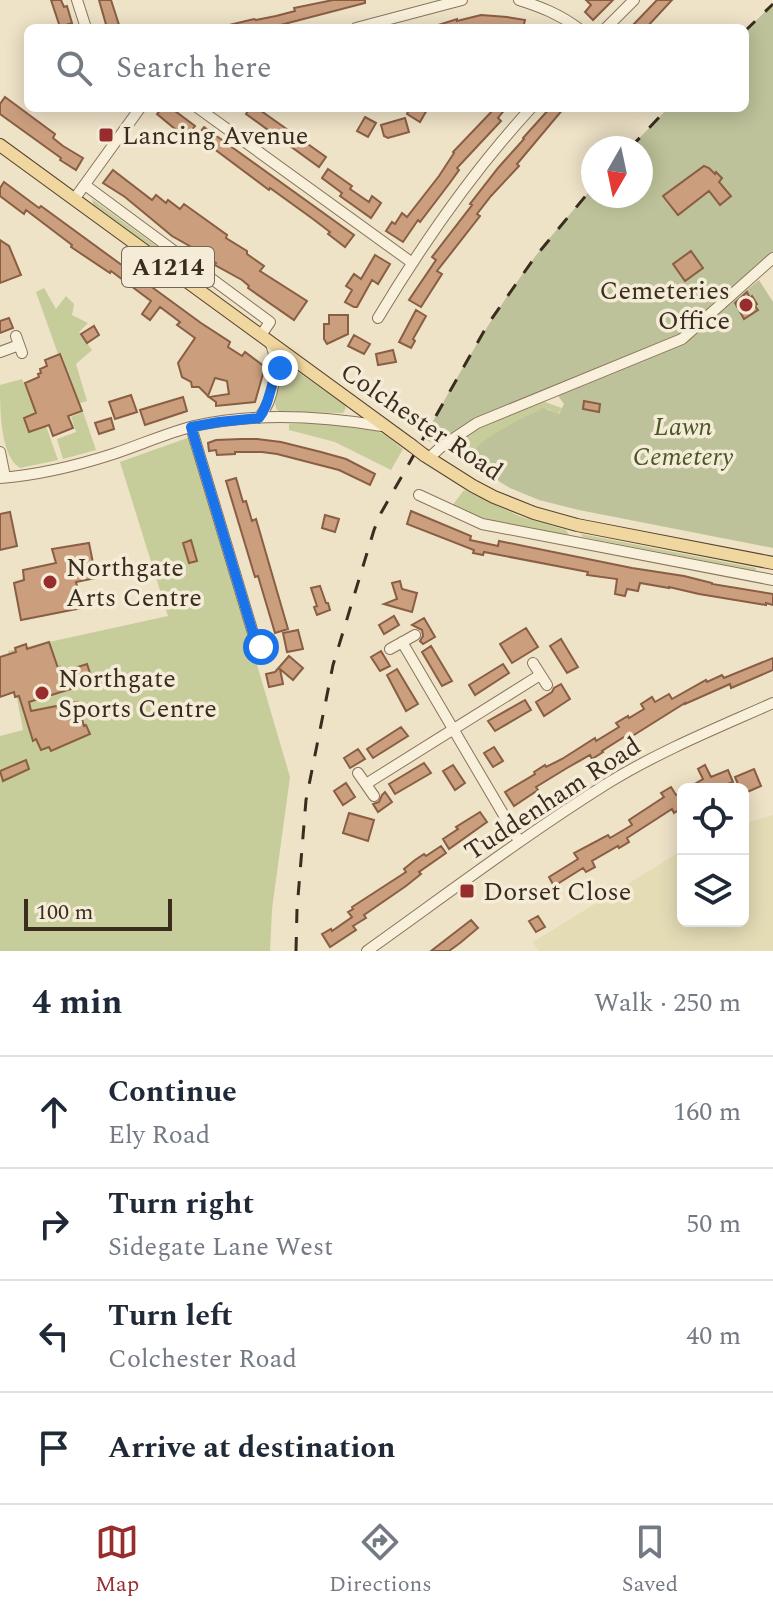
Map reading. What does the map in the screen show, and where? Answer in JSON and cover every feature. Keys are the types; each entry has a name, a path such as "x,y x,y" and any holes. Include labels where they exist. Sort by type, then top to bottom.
{"main road":[{"name":"Colchester Road","path":"0,145 382,426 447,471 494,497 577,525 770,562"}],"street":[{"path":"77,0 85,24"},
{"path":"374,24 462,0"},
{"path":"519,0 551,11 572,24"},
{"path":"610,24 634,0"},
{"path":"75,198 134,112"},
{"path":"204,112 411,262"},
{"path":"378,318 411,262 486,158 527,112"},
{"path":"85,185 270,322 266,339 274,352 275,375 266,407 259,418"},
{"path":"426,456 477,423 682,339 773,258"},
{"path":"0,352 19,345"},
{"path":"275,375 293,358"},
{"path":"0,452 2,477 28,476 112,454 191,427 219,422 259,418 337,419 382,426"},
{"path":"191,427 253,633 261,647"},
{"name":"Colchester Road","path":"419,495 482,524 768,579 770,562"},
{"path":"576,542 577,525"},
{"path":"390,649 415,635"},
{"path":"402,642 519,841"},
{"path":"533,663 547,685"},
{"path":"366,784 540,675"},
{"name":"Tuddenham Road","path":"367,951 519,841 610,782 655,757 773,703"},
{"path":"358,773 374,796"}],"shaded area":[{"path":"773,815 773,951 539,951 533,942 677,854 677,927 749,927 749,822"}],"green space":[{"path":"773,4 773,252 679,335 480,416 434,444 424,438 504,301 541,249 581,201 581,208 653,208 653,136 641,136 664,112 749,112 749,27"},
{"path":"92,199 206,282 186,272 93,204"},
{"name":"Lawn Cemetery","path":"759,280 773,302 773,548 539,500 510,488 477,468 475,451 488,438 543,408 559,414 564,404 559,395 679,346"},
{"path":"44,288 56,309 66,296 74,304 72,315 88,323 79,332 92,350 76,364 87,401 80,403 61,353 58,354 36,292"},
{"path":"290,369 345,405 343,413 277,410 276,386 281,376"},
{"path":"22,379 36,413 24,418 29,432 46,426 58,460 20,468 13,462 5,443 0,385"},
{"path":"545,402 562,408 558,414 547,409 474,455 477,468 467,458 444,451 481,426"},
{"path":"83,412 96,450 63,459 57,439 76,432 71,417"},
{"path":"289,424 365,427 384,435 403,449 391,470 335,442 289,430"},
{"name":"Northgate Sports Centre","path":"190,437 290,777 272,909 270,951 0,951 0,736 23,730 8,651 168,616 120,462"},
{"path":"464,490 519,516 566,530 569,537 495,521 452,506"},
{"path":"581,534 756,568 756,571 583,537"}],"building":[{"path":"51,0 61,0 64,7 67,6 72,23 59,24"},
{"path":"99,0 111,0 119,24 106,24"},
{"path":"333,0 365,0 365,3 284,24 233,24 295,11 294,8"},
{"path":"586,0 613,0 593,20 585,12 591,5"},
{"path":"657,0 672,0 650,24 634,24"},
{"path":"481,15 525,20 524,24 441,24"},
{"path":"5,97 55,134 53,138 63,146 83,158 76,170 0,114 0,104"},
{"path":"176,112 195,126 186,138 157,114"},
{"path":"263,112 326,157 319,167 246,114"},
{"path":"408,112 426,112 420,122"},
{"path":"491,112 503,112 498,118 501,121 457,168 459,170 449,184 403,242 386,231 402,213 407,217 439,176 453,152"},
{"path":"546,112 561,112 477,214 480,216 437,271 442,274 421,307 409,300 436,260 432,257"},
{"path":"365,117 376,123 368,137 357,131"},
{"path":"405,118 409,132 388,138 384,136 381,125"},
{"path":"204,127 354,235 345,247 313,219 197,136"},
{"path":"704,166 722,178 719,182 731,196 720,205 709,191 678,215 663,196"},
{"path":"328,169 369,202 372,196 381,203 371,218 340,196 342,193 322,178"},
{"path":"113,170 152,200 156,195 180,209 184,204 247,251 264,266 260,271 307,301 294,320 248,288 242,280 215,265 209,257 172,236 103,183"},
{"path":"4,182 230,342 228,347 242,356 245,352 265,367 255,402 216,406 216,402 209,397 229,394 227,381 215,378 208,396 199,387 192,387 191,382 182,377 178,363 195,338 160,307 150,320 142,314 151,301 111,271 71,247 26,210 24,214 0,196"},
{"path":"0,240 9,246 21,275 0,283"},
{"path":"691,251 703,268 685,281 673,264"},
{"path":"375,255 390,264 378,284 372,280 357,307 354,307 345,302 352,290 346,286 354,274 361,279"},
{"name":"Cemeteries Office","path":"747,292 758,310 744,319 735,303"},
{"path":"416,310 426,316 411,348 399,342"},
{"path":"329,315 348,315 348,334 327,344 324,324 329,324"},
{"path":"9,318 13,328 0,333 0,321"},
{"path":"94,326 99,335 87,343 81,334"},
{"path":"354,335 370,344 364,354 348,346"},
{"path":"393,350 396,362 378,365 376,354"},
{"path":"60,354 82,411 68,416 73,428 53,436 49,425 29,432 24,418 36,413 25,383 39,377 40,369 47,366 45,360"},
{"path":"131,395 137,412 115,419 109,402"},
{"path":"183,397 187,411 145,425 140,410"},
{"path":"584,401 600,404 599,412 583,409"},
{"path":"111,418 114,429 99,434 95,423"},
{"path":"257,439 346,459 375,474 370,485 339,470 277,454 235,452 217,455 216,450 209,451 208,443 216,440"},
{"path":"236,478 252,521 256,519 288,629 275,633 226,481"},
{"path":"411,511 471,536 470,540 498,546 499,541 773,594 773,605 640,583 638,591 627,589 625,596 615,594 617,579 484,552 483,555 473,553 474,550 407,524"},
{"path":"10,512 17,546 0,550 0,514"},
{"path":"325,515 339,519 335,532 322,528"},
{"path":"191,540 197,561 189,563 183,543"},
{"name":"Northgate Arts Centre","path":"89,543 96,578 76,582 82,608 21,620 14,583 24,580 23,570 56,563 52,549"},
{"path":"400,581 402,589 417,593 412,612 384,604 397,599 392,583"},
{"path":"320,586 330,610 317,615 311,588"},
{"path":"394,616 399,625 384,634 379,625"},
{"path":"424,618 435,637 423,644 420,641 422,630 412,625"},
{"path":"526,628 538,647 512,663 500,644"},
{"path":"298,630 303,649 287,652 283,633"},
{"path":"561,639 578,667 567,673 550,646"},
{"name":"Northgate Sports Centre","path":"49,642 62,672 87,664 93,682 29,702 31,711 77,702 84,726 90,734 51,751 49,747 41,750 36,739 33,741 19,696 15,697 14,692 0,697 0,657 16,652 15,648 26,644 27,649"},
{"path":"431,646 452,681 442,686 422,652"},
{"path":"381,651 390,666 380,671 371,657"},
{"path":"289,656 303,668 293,680 280,669 283,684 269,687 266,674 275,672"},
{"path":"773,658 773,670 685,703 592,759 590,755 567,768 536,787 538,790 514,806 505,792 545,765 562,759 619,727 616,723 644,709 641,704 652,697 655,702 669,694 672,699 706,680 722,675 724,678"},
{"path":"503,664 509,673 475,695 469,685"},
{"path":"397,669 418,704 406,711 387,675"},
{"path":"561,684 570,699 544,716 536,702"},
{"path":"525,700 531,710 495,731 488,721"},
{"path":"401,727 408,736 373,758 367,749"},
{"path":"494,747 503,761 493,767 484,753"},
{"path":"358,749 365,759 350,768 344,758"},
{"path":"26,760 29,769 3,781 0,771"},
{"path":"424,763 431,773 395,794 389,784"},
{"path":"453,765 465,783 455,790 443,771"},
{"path":"705,765 711,777 728,770 733,782 696,783 703,779 698,769"},
{"path":"754,769 761,786 749,791 749,783 738,783 735,777"},
{"path":"346,783 355,797 343,805 334,791"},
{"path":"671,787 677,794 677,811 674,813 672,809 627,838 629,842 592,861 595,867 586,872 583,868 554,886 549,877 578,859 574,853 632,825 629,820 664,797 661,793"},
{"path":"385,792 392,802 378,812 373,804 379,802"},
{"path":"480,812 487,822 449,849 443,839"},
{"path":"349,813 374,820 368,841 343,833"},
{"path":"441,846 446,853 364,915 366,918 353,926 356,930 330,947 322,934 352,917 348,912 352,907 406,872 404,869 415,860"},
{"path":"538,916 545,927 536,932 529,921"},
{"path":"471,920 478,928 460,943 449,951 431,951"}],"railway":[{"path":"749,27 773,4"},
{"path":"641,136 664,112"},
{"path":"296,951 306,800 333,665 374,530 488,324 535,257 581,201"}],"place":[{"name":"Lancing Avenue","path":"106,135"},
{"name":"Cemeteries Office","path":"746,305"},
{"name":"Northgate Arts Centre","path":"50,582"},
{"name":"Northgate Sports Centre","path":"42,693"},
{"name":"Dorset Close","path":"467,891"}],"route":[{"path":"261,647 253,633 191,427 259,418 280,368"}]}
